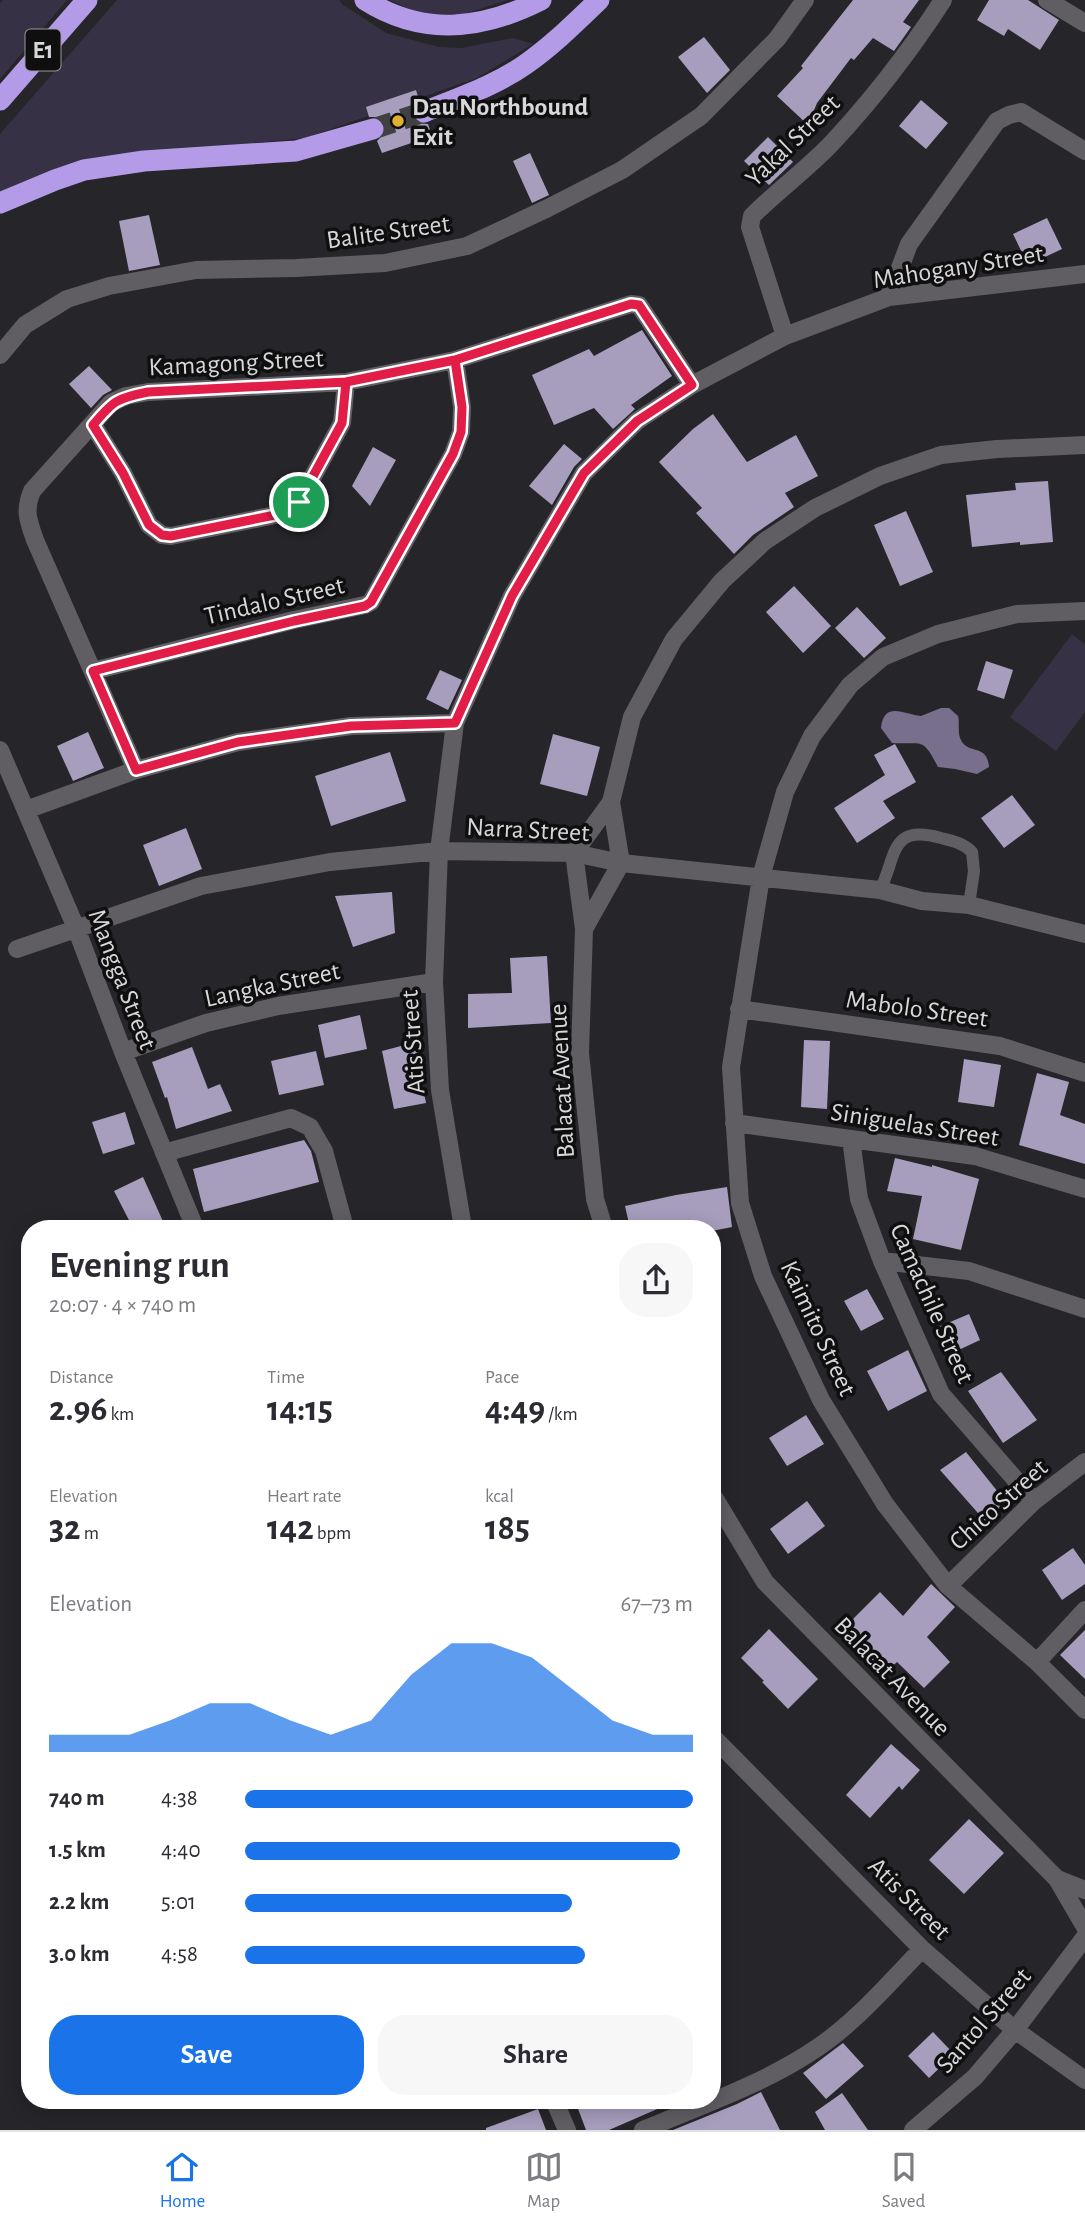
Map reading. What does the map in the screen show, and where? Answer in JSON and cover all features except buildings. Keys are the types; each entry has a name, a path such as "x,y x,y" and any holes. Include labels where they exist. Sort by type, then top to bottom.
{"highway":[{"name":"E1","path":"0,100 87,0"},
{"path":"365,0 414,22 453,26 490,21 541,0"},
{"path":"424,112 490,85 524,65 561,38 599,0"},
{"path":"0,203 84,170 144,161 296,151 373,130"}],"street":[{"name":"Balite Street","path":"0,355 25,325 67,299 110,286 196,270 385,263 467,246 622,170 701,116 777,39 805,0"},
{"name":"Yakal Street","path":"785,336 750,227 752,216 829,146 862,109 906,55 943,0"},
{"path":"1047,0 1085,23"},
{"path":"889,297 909,244 997,121 1021,112 1085,151"},
{"name":"Mahogany Street","path":"439,851 455,723 512,596 584,473 637,421 692,385 785,336 889,297 1085,274"},
{"name":"Kamagong Street","path":"136,770 35,540 27,518 26,504 32,491 111,403 126,396 148,392 346,382 455,360 631,304 639,305 692,385"},
{"name":"Tindalo Street","path":"93,671 365,606 371,602 453,454 461,432 462,407 455,360"},
{"path":"93,425 123,473 149,525 162,535 171,536 280,514 299,502 342,423 346,382"},
{"path":"574,853 611,802 632,717 674,639 722,581 765,541 815,508 869,482 941,455 997,449 1085,445"},
{"name":"Kaimito Street","path":"1085,611 1017,614 938,634 883,657 850,685 812,736 785,792 761,877 730,1067 740,1203 769,1288 821,1400 885,1504 947,1586 1037,1662 1085,1710"},
{"path":"26,810 136,770 238,742 351,726 455,723"},
{"name":"Mangga Street","path":"0,750 76,928 192,1220"},
{"path":"611,802 621,863"},
{"name":"Narra Street","path":"17,949 201,886 330,862 439,851 574,853 621,863 880,890 922,901 969,905 1085,934"},
{"name":"Atis Street","path":"439,851 434,982 440,1090 462,1220"},
{"name":"Balacat Avenue","path":"574,853 584,929 580,1053 595,1199 602,1220"},
{"name":"Balacat Avenue","path":"584,929 621,863"},
{"name":"Langka Street","path":"123,1052 206,1023 278,1006 434,982"},
{"name":"Mabolo Street","path":"739,1009 999,1046 1085,1073"},
{"path":"164,1153 291,1118 310,1127 324,1150 343,1220"},
{"name":"Siniguelas Street","path":"734,1123 975,1156 1085,1189"},
{"name":"Camachile Street","path":"850,1139 859,1199 882,1261 941,1394 1034,1501"},
{"path":"882,1261 969,1271 1085,1310"},
{"name":"Chico Street","path":"947,1586 1034,1501 1085,1462"},
{"name":"Balacat Avenue","path":"721,1509 765,1582 1057,1879 1085,1927"},
{"path":"1037,1662 1085,1610"},
{"name":"Atis Street","path":"721,1745 922,1949 1015,2030 1085,2080"},
{"name":"Balacat Avenue","path":"1057,1879 1085,1890"},
{"name":"Santol Street","path":"913,2130 975,2077 1015,2030 1085,1937"},
{"path":"721,2097 779,2072 819,2047 859,2014 922,1949"},
{"path":"558,2109 566,2130"},
{"path":"643,2130 692,2109"}],"lane":[{"path":"880,890 887,877 893,852 905,838 922,833 961,844 972,852 974,871 969,905"}],"shaded area":[{"path":"3,0 67,0 0,79 0,3"},
{"path":"117,0 339,0 386,33 439,47 461,48 513,38 533,44 477,78 305,138 107,157 0,195 0,134"},
{"path":"390,0 508,0 461,15 417,13"},
{"path":"1072,634 1085,644 1085,712 1056,751 1010,717"},
{"path":"941,708 949,708 958,716 961,740 968,747 985,755 989,767 977,774 938,767 925,746 916,743 892,743 881,728 886,714 891,712 921,716"}],"tunnel":[{"path":"373,129 424,112"}],"place":[{"name":"Dau Northbound Exit","path":"398,121"}],"route":[{"path":"299,502 280,514 171,536 162,535 149,525 123,473 93,425 111,403 126,396 148,392 346,382 401,371 455,360 631,304 639,305 692,385 637,421 584,473 512,596 455,723 351,726 238,742 136,770 93,671 365,606 371,602 453,454 461,432 462,407 455,360 346,382 342,423 299,502"}]}
